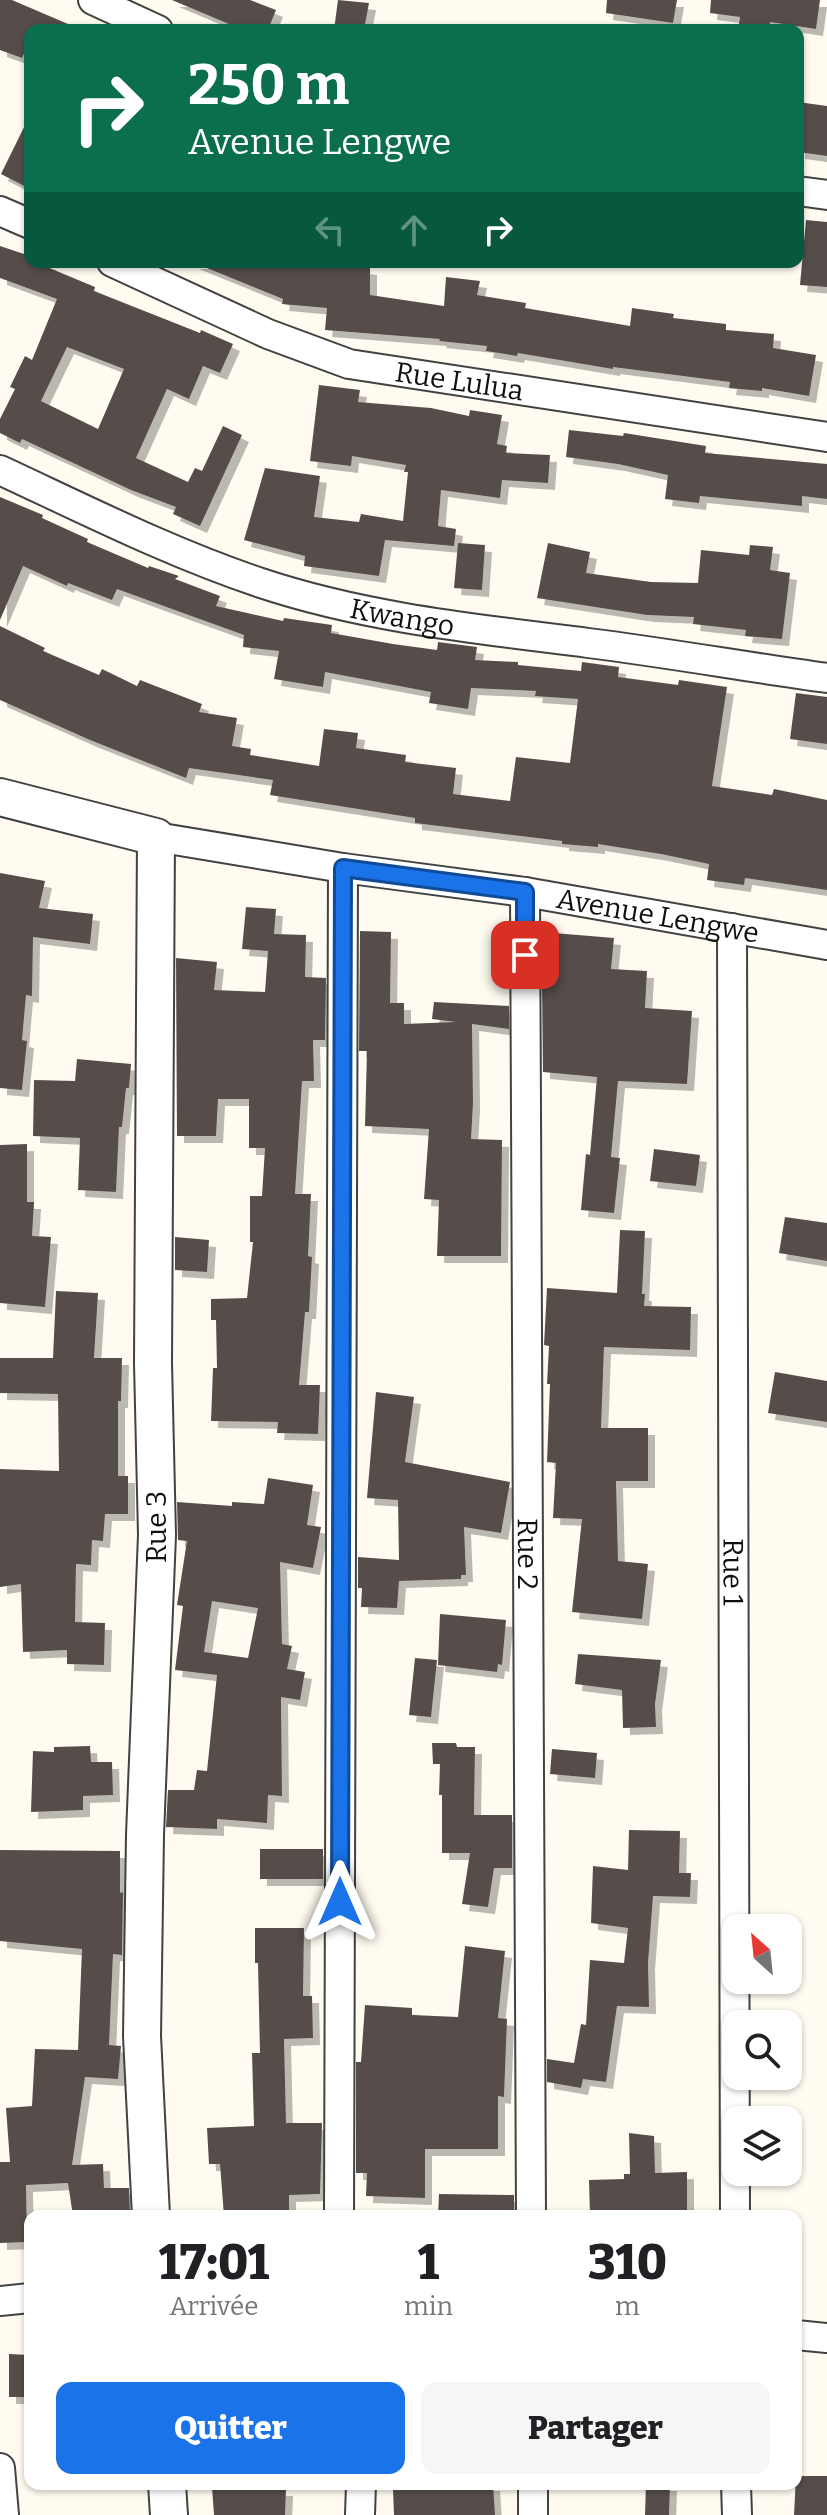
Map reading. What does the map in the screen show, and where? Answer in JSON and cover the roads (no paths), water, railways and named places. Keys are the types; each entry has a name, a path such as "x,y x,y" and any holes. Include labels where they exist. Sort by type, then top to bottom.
{"street":[{"path":"93,0 145,24"},
{"path":"804,192 827,195"},
{"path":"0,211 24,221"},
{"name":"Rue Lulua","path":"125,268 268,334 349,364 827,437"},
{"name":"Kwango","path":"0,470 179,553 262,583 351,608 473,629 827,678"},
{"path":"0,797 156,837"},
{"name":"Avenue Lengwe","path":"156,837 343,868 525,892 827,945"},
{"name":"Rue 3","path":"151,2210 142,2036 145,1835 157,1535 153,1363 156,837"},
{"path":"339,2210 343,868"},
{"name":"Rue 2","path":"525,892 531,2210"},
{"name":"Rue 1","path":"732,928 735,2210"},
{"path":"0,2301 24,2299"},
{"path":"802,2336 827,2338"},
{"path":"0,2468 4,2515"},
{"path":"167,2490 169,2515"},
{"path":"360,2515 361,2490"},
{"path":"533,2490 533,2515"},
{"path":"736,2490 737,2515"}]}
